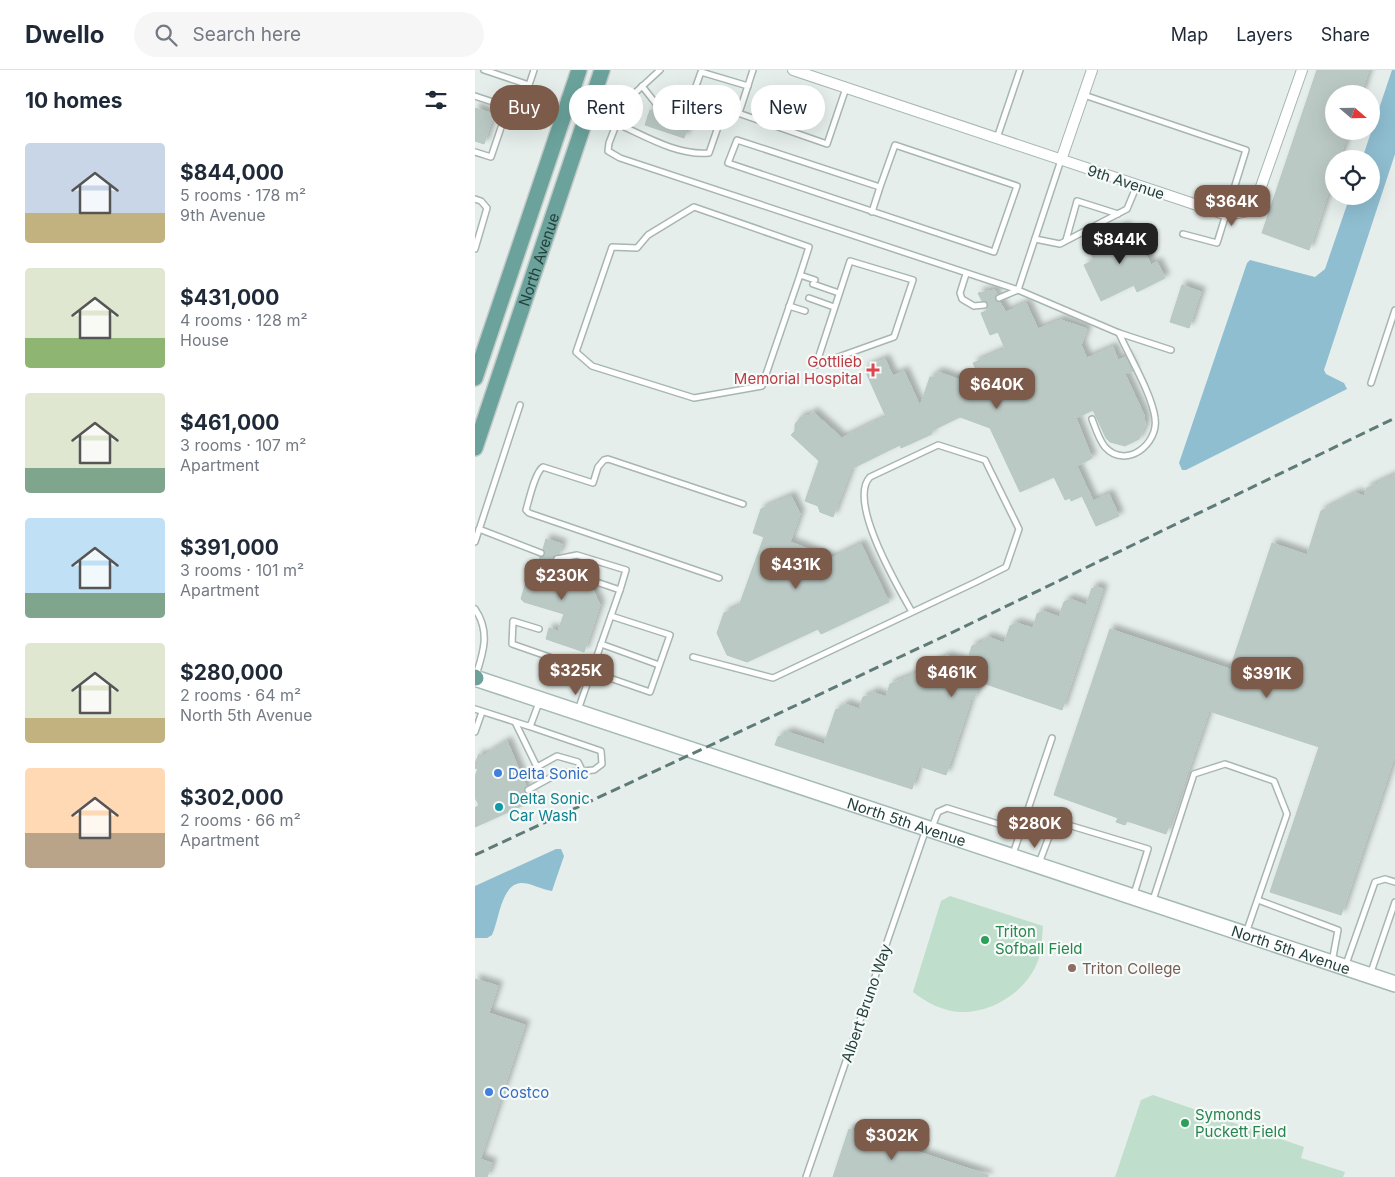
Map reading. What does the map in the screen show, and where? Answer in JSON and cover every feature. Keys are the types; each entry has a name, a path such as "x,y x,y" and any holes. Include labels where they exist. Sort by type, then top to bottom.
{"main road":[{"name":"North Avenue","path":"475,378 579,70"},
{"name":"North Avenue","path":"475,448 602,70"}],"street":[{"name":"9th Avenue","path":"793,70 1227,215"},
{"path":"1061,160 1093,70"},
{"path":"1227,215 1247,211 1256,201 1301,70"},
{"name":"North 5th Avenue","path":"475,678 1395,984"}],"lane":[{"path":"484,70 529,85 534,70"},
{"path":"643,85 660,70"},
{"path":"741,107 753,70"},
{"path":"997,138 1020,70"},
{"path":"696,85 701,72 748,86"},
{"path":"631,130 659,143 696,154 709,153 719,124 657,104 643,87"},
{"path":"741,114 827,144 846,88"},
{"path":"1084,95 1246,150 1217,243 1183,234"},
{"path":"475,96 508,106 491,157 475,154"},
{"path":"615,130 609,143 608,151 620,158 1017,290 1119,333 1171,350"},
{"path":"872,212 895,144 1017,186 994,252 872,212 728,163 737,140 880,188"},
{"path":"999,298 1017,290 1061,160"},
{"path":"1035,239 1060,244 1118,214 1127,209 1137,185"},
{"path":"475,199 481,201 487,208 475,249"},
{"path":"1066,240 1077,201 1118,214"},
{"path":"694,207 809,247 800,275 762,386 694,398 592,366 577,352 612,247 637,248 647,235 694,207"},
{"path":"850,261 913,280 894,337 816,365 834,307 850,261"},
{"path":"965,274 960,293 962,299 974,306 983,305"},
{"path":"800,275 839,293"},
{"path":"809,298 834,307"},
{"path":"789,306 805,311"},
{"path":"1371,383 1395,310"},
{"path":"1091,419 1104,446 1120,454 1137,453 1146,447 1152,438 1155,418 1152,405 1119,333"},
{"path":"475,542 520,406"},
{"path":"693,657 773,678 912,612 1006,567 1019,529 985,460 938,446 870,477 867,481 864,503 868,519 884,558 912,612"},
{"path":"719,578 529,513 526,510 533,488 540,469 543,467 593,483 598,467 608,459 743,504"},
{"path":"479,529 541,553"},
{"path":"577,712 620,590 626,570 577,555 557,559 570,573 620,590"},
{"path":"475,609 483,623 485,641 475,678"},
{"path":"539,629 513,621 512,644 650,692 670,635 611,616"},
{"path":"601,644 659,664"},
{"path":"527,726 531,724 540,700"},
{"path":"475,709 601,751 603,764 594,770 559,773 528,790"},
{"path":"475,732 482,712"},
{"path":"515,722 537,767 557,756 578,762 583,772"},
{"path":"1012,857 1052,738"},
{"path":"1152,903 1195,774 1225,764 1274,781 1287,814 1246,934"},
{"name":"Albert Bruno Way","path":"806,1177 929,829 938,812 947,808 1021,830"},
{"path":"1039,866 1055,821 1148,849 1133,897"},
{"path":"1338,965 1375,882 1385,879 1395,882"},
{"path":"1258,900 1338,930 1338,965"},
{"path":"1370,976 1395,902"}],"green space":[{"name":"Triton Sofball Field","path":"950,896 1043,926 1040,953 1036,966 1029,977 1010,996 985,1009 959,1012 946,1010 913,992 941,901"},
{"name":"Symonds Puckett Field","path":"1153,1095 1304,1147 1301,1158 1345,1172 1343,1177 1115,1177 1141,1100"}],"water":[{"path":"1392,70 1395,70 1395,154 1380,200 1380,150 1365,150 1368,140 1380,140 1380,106"},
{"path":"1347,205 1378,205 1324,370 1326,374 1344,383 1347,389 1186,470 1182,470 1179,463 1247,263 1250,260 1315,277 1325,269"},
{"path":"556,849 561,849 564,856 552,891 525,883 514,885 505,896 492,935 487,938 475,938 475,886"}],"building":[{"path":"1317,70 1369,70 1364,85 1325,85 1325,140 1346,140 1342,150 1325,150 1325,203 1309,250 1262,233"},
{"path":"475,108 490,113 490,126 484,144 475,141"},
{"path":"650,110 653,111 653,128 645,125"},
{"path":"660,130 687,130 684,138"},
{"path":"1125,226 1132,241 1138,238 1151,265 1157,262 1165,278 1137,292 1134,285 1101,301 1084,265 1094,260 1087,245"},
{"path":"1182,285 1201,292 1189,328 1170,322"},
{"path":"995,290 997,294 995,300 1000,302 1006,312 1026,303 1038,329 1061,320 1087,329 1081,345 1087,358 1113,347 1118,360 1126,357 1133,371 1125,374 1144,415 1145,425 1139,439 1125,446 1110,442 1106,438 1093,410 1076,418 1092,458 1077,466 1093,501 1109,494 1119,516 1096,526 1082,496 1071,501 1070,498 1065,500 1054,477 1020,492 990,428 960,417 931,431 932,434 901,448 900,445 851,469 833,517 820,512 818,506 805,501 819,461 791,435 795,431 795,424 801,417 808,416 813,412 842,438 886,417 864,368 885,359 893,376 904,371 920,406 930,377 935,377 935,373 941,373 985,389 973,363 1005,349 998,332 990,335 981,313 986,311 988,304 982,301 978,293"},
{"path":"1395,475 1395,755 1341,915 1270,892 1319,747 1209,711 1166,834 1127,821 1125,825 1116,822 1118,818 1054,795 1110,629 1230,669 1272,543 1307,555 1321,511 1356,493 1364,496 1367,488"},
{"path":"791,496 800,514 790,542 832,558 861,544 889,602 821,634 818,629 747,662 727,655 717,633 724,613 739,606 764,537 753,533 761,509"},
{"path":"546,539 562,544 559,554 553,557 556,564 552,576 593,590 600,605 584,652 546,639 549,628 558,631 564,614 524,602 521,599 528,575 536,571 540,557 545,555 543,549"},
{"path":"1095,586 1103,589 1062,710 980,682 974,699 971,699 946,775 919,766 912,789 775,745 778,737 787,732 824,744 836,709 838,710 845,704 859,709 863,697 871,695 872,692 886,697 890,684 908,677 912,673 927,678 931,664 947,656 967,662 972,646 981,643 988,637 1004,643 1010,626 1016,623 1033,628 1037,614 1043,611 1059,617 1064,602 1070,599 1086,605 1092,588 1094,589"},
{"name":"Delta Sonic","path":"507,741 526,786 524,792 530,794 533,801 475,827 475,808 479,805 475,798 475,776 478,769 475,768 475,763 479,754 483,756"},
{"name":"Costco","path":"475,979 498,986 489,1013 525,1025 480,1159 492,1163 487,1177 475,1177"},
{"path":"849,1129 988,1175 988,1177 833,1177"}],"railway":[{"path":"475,855 949,634 1395,418"}],"place":[{"name":"Gottlieb Memorial Hospital","path":"873,370"},
{"name":"Delta Sonic","path":"498,773"},
{"name":"Delta Sonic Car Wash","path":"499,807"},
{"name":"Triton Sofball Field","path":"985,940"},
{"name":"Triton College","path":"1072,968"},
{"name":"Costco","path":"489,1092"},
{"name":"Symonds Puckett Field","path":"1185,1123"}]}
